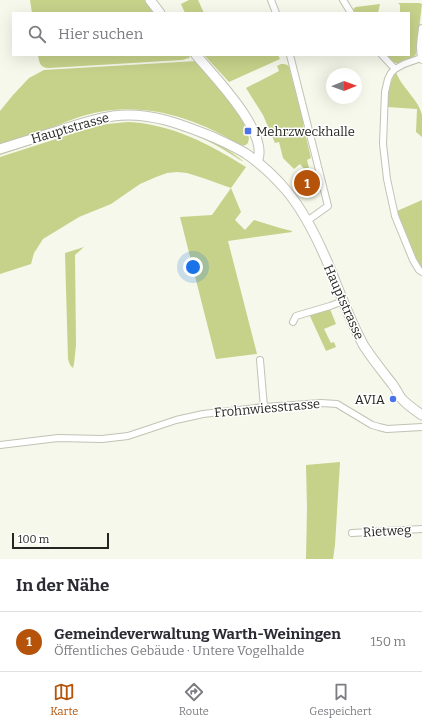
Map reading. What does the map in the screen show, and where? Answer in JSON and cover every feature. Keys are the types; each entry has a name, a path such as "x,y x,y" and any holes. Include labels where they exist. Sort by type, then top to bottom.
{"main road":[{"path":"150,0 159,12"},
{"path":"197,56 234,99 256,135 259,146 259,156 250,160"},
{"name":"Hauptstrasse","path":"0,149 99,118 114,116 148,116 164,120 182,125 236,148 286,189 307,221 320,246 352,322 364,345 401,398 422,415"},
{"path":"250,160 253,134 252,128"},
{"name":"Hauptstrasse","path":"394,386 422,408"}],"street":[{"path":"271,0 276,12"},
{"path":"343,0 350,12"},
{"path":"422,28 420,46 422,59 404,64 395,69 388,79 383,133 387,179 395,216 413,260 422,272"},
{"path":"290,56 328,206 307,221"},
{"path":"383,56 395,69"},
{"path":"293,322 296,316 343,301"},
{"path":"260,360 264,407"},
{"name":"Frohnwiesstrasse","path":"0,445 58,438 102,439 128,436 203,414 309,403 337,404 372,425 387,429 422,427"},
{"name":"Rietweg","path":"352,533 422,529"}],"green space":[{"path":"30,0 146,0 155,12 32,12"},
{"path":"189,0 198,0 204,12 185,12 181,4"},
{"path":"398,3 422,4 416,54 404,62 396,63 386,56 410,56 410,12 400,12 400,5"},
{"path":"380,4 378,12 354,12 354,8"},
{"path":"38,56 190,56 189,58 182,60 49,68 42,66"},
{"path":"205,56 278,56 280,59 229,82"},
{"path":"197,61 224,92 241,116 245,125 245,131 246,130 249,138 246,145 239,145 208,128 175,116 158,112 123,109 88,114 46,130 0,144 0,111 29,78 44,70"},
{"path":"286,64 289,67 301,109 311,158 307,160 309,168 304,169 300,164 294,169 283,158 279,142 275,143 263,115 246,88 279,71 277,66"},
{"path":"396,72 398,78 420,109 422,115 422,137 416,132 417,109 387,107 390,84"},
{"path":"124,119 138,119 164,124 131,120 107,122 64,134 0,155 0,153 97,123"},
{"path":"128,122 175,131 204,143 246,167 231,188 187,173 167,173 156,177 140,184 111,204 79,217 43,239 34,253 31,264 0,274 0,157 84,130 107,124"},
{"path":"182,129 197,134 222,146 243,161 212,143"},
{"path":"231,188 241,212 235,220 245,230 254,220 292,232 228,241 257,354 216,359 180,217 212,215"},
{"path":"422,200 422,268 418,263 397,211"},
{"path":"84,247 75,255 76,345 73,368 68,359 65,253"},
{"path":"330,309 336,324 324,329 331,343 334,342 336,347 326,351 309,314"},
{"path":"340,462 333,559 306,559 306,465"}],"place":[{"name":"Mehrzweckhalle","path":"248,131"},
{"name":"Gemeindeverwaltung Warth-Weiningen","path":"307,183"},
{"name":"AVIA","path":"393,399"}]}
